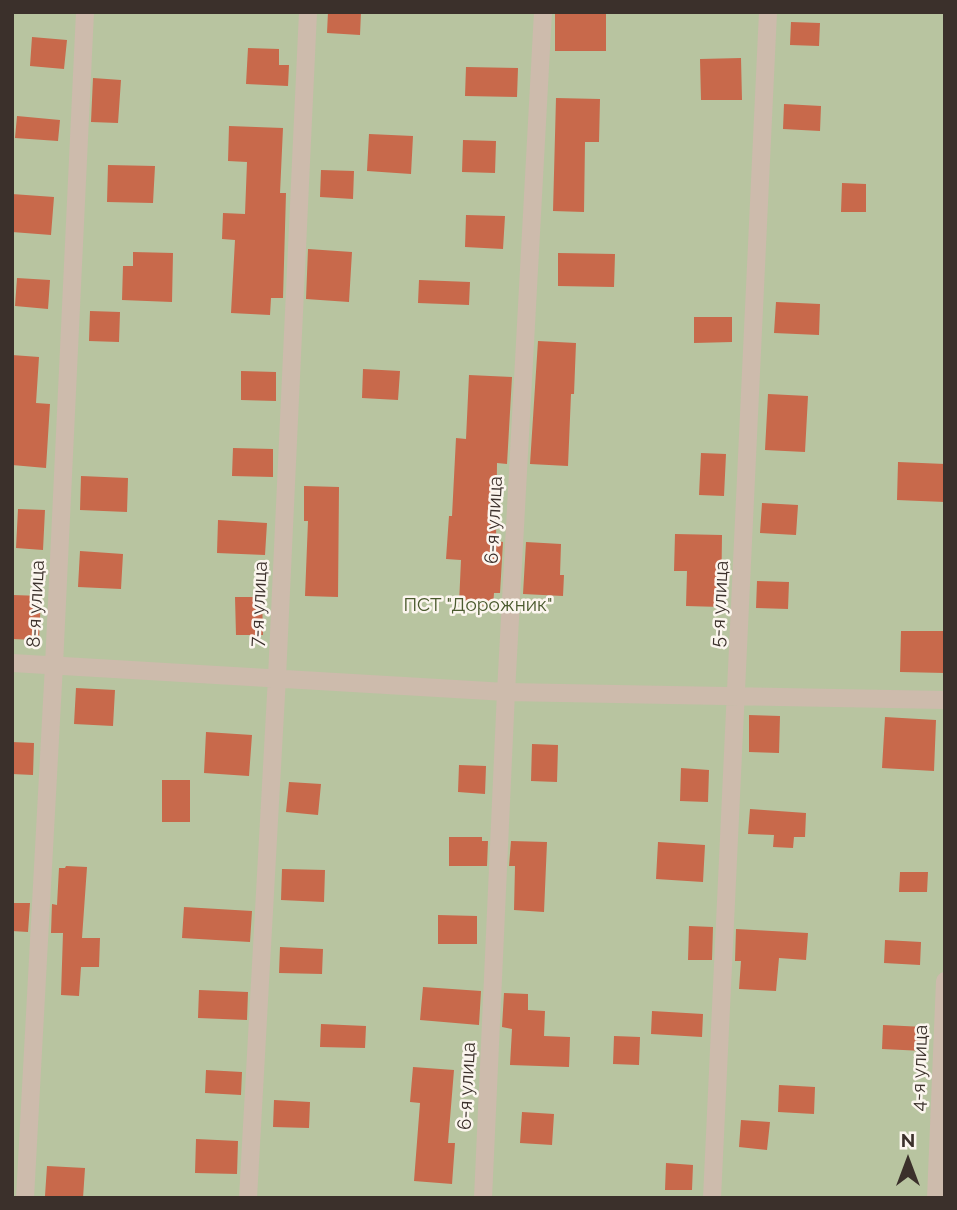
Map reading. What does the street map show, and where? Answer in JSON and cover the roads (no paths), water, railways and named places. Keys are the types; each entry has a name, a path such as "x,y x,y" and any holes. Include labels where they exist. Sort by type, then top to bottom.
{"street":[{"name":"8-я улица","path":"25,1198 85,12"},
{"name":"7-я улица","path":"248,1198 277,677 308,12"},
{"name":"6-я улица","path":"484,1198 506,692 543,12"},
{"name":"5-я улица","path":"712,1198 768,12"},
{"path":"12,663 506,692 945,700"},
{"name":"4-я улица","path":"936,1198 945,981"}],"park label":[{"name":"ПСТ \"Дорожник\"","path":"478,605"}]}
